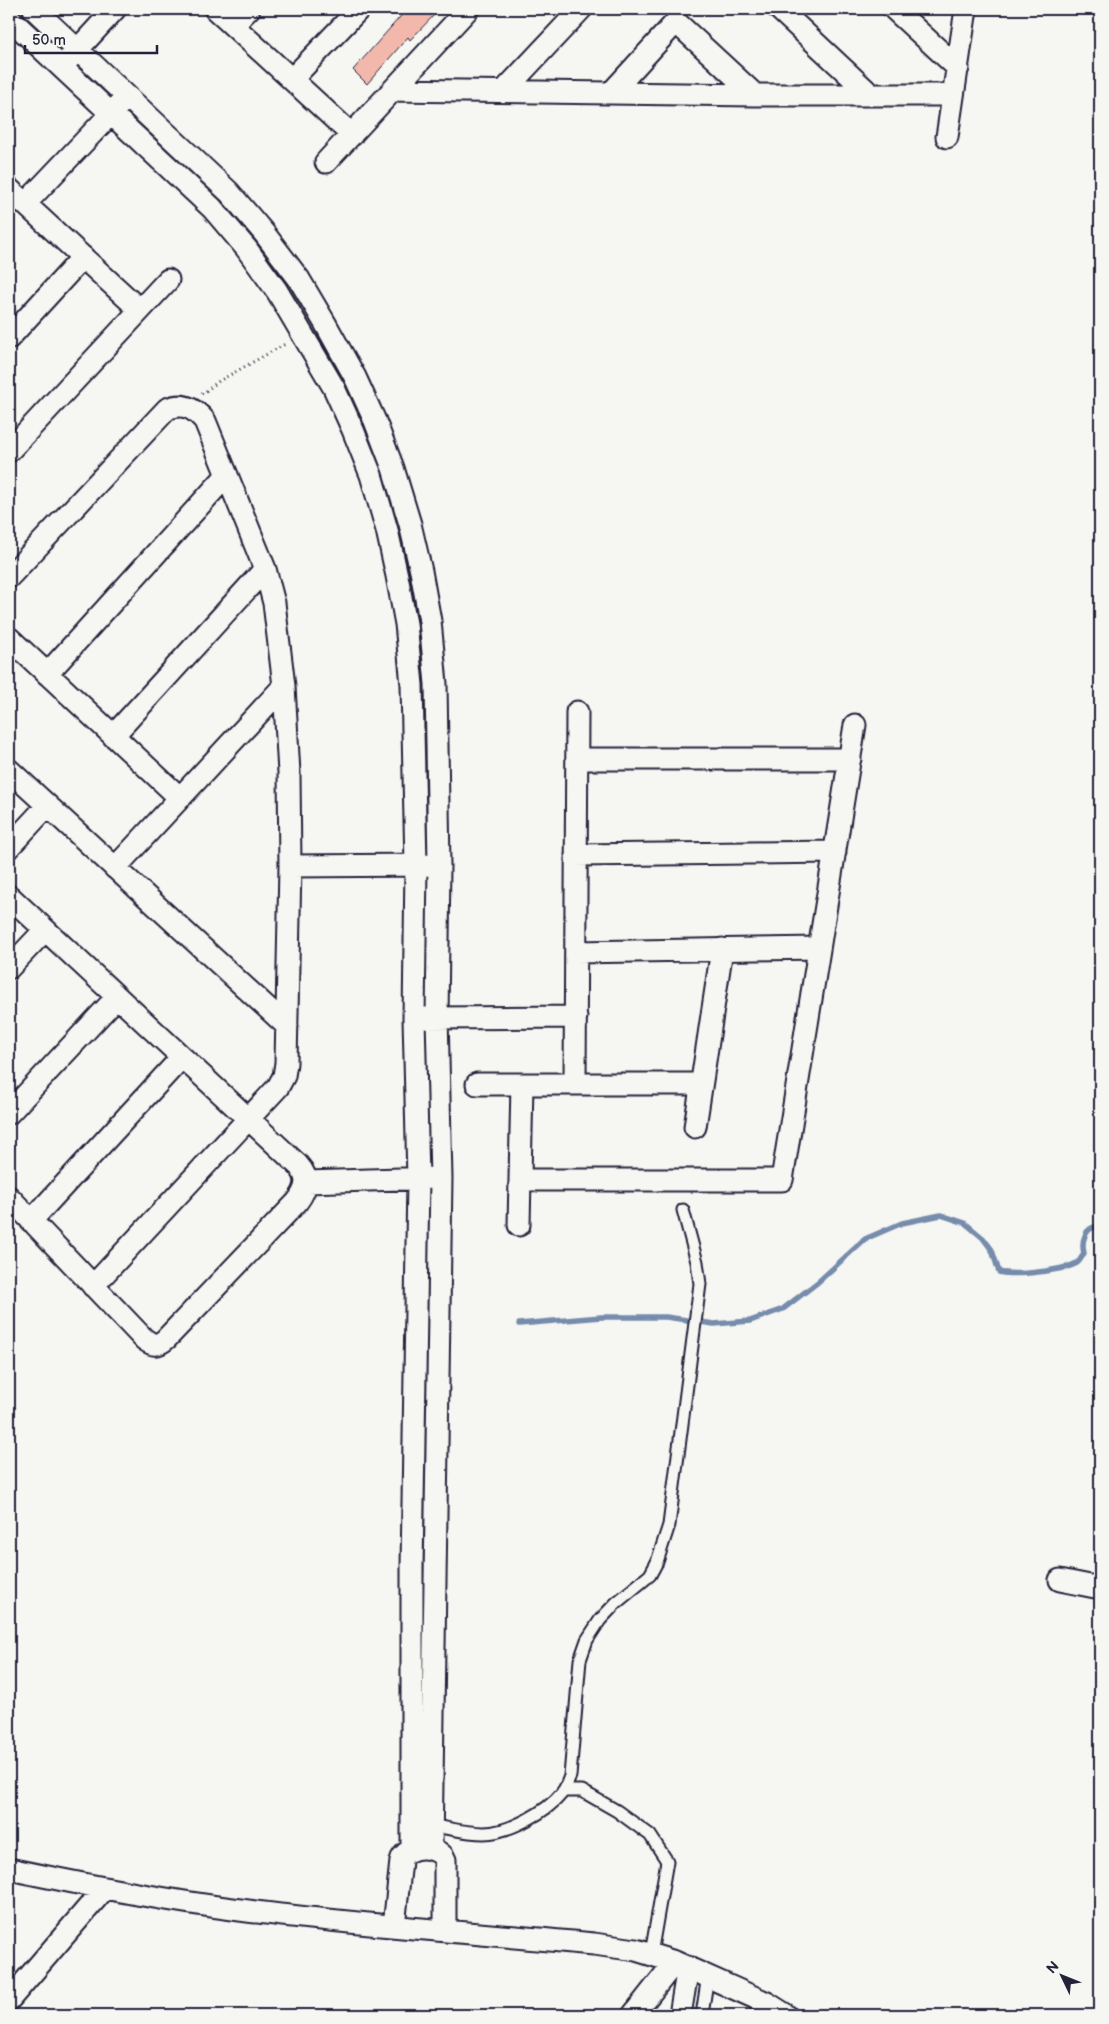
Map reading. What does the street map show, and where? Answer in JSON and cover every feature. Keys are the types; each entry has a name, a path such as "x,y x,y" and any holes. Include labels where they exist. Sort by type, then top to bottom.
{"street":[{"path":"34,9 215,178 246,211 298,280 326,323 355,376 393,468 410,524 430,621 435,675 440,865 437,1018 441,1178 422,1849"},
{"path":"62,67 115,9"},
{"path":"215,9 352,135"},
{"path":"233,25 248,9"},
{"path":"292,79 358,9"},
{"path":"326,162 468,9"},
{"path":"504,92 581,9"},
{"path":"778,9 871,95"},
{"path":"894,9 958,68"},
{"path":"947,137 966,9"},
{"path":"9,18 198,195 228,227 277,291 334,388 371,475 387,530 406,624 412,685 416,865 414,1018 418,1179 412,1568 422,1824"},
{"path":"610,93 676,22 755,95"},
{"path":"393,90 755,95 954,95"},
{"path":"25,204 128,96"},
{"path":"9,189 140,310"},
{"path":"9,338 83,257"},
{"path":"12,442 168,280"},
{"path":"304,334 326,323"},
{"path":"9,576 167,409 174,406 190,408 205,421 265,569 274,603 284,686 289,773 290,866 286,1063 281,1082 249,1119 93,1286"},
{"path":"47,674 227,475"},
{"path":"387,530 410,524"},
{"path":"113,736 265,569"},
{"path":"9,638 180,798"},
{"path":"115,868 284,686"},
{"path":"575,1084 577,712"},
{"path":"520,1180 782,1180 855,725"},
{"path":"577,759 850,759"},
{"path":"9,770 287,1026"},
{"path":"9,847 48,806"},
{"path":"576,855 835,852"},
{"path":"290,866 440,865"},
{"path":"9,896 298,1165 306,1175 307,1182 297,1202 159,1345 151,1344 144,1339 9,1198"},
{"path":"9,968 45,930"},
{"path":"576,952 819,948"},
{"path":"694,1127 722,950"},
{"path":"9,1113 118,997"},
{"path":"414,1018 576,1017"},
{"path":"31,1221 182,1057"},
{"path":"477,1084 701,1084"},
{"path":"519,1225 522,1084"},
{"path":"307,1182 441,1178"},
{"path":"1060,1580 1100,1588"},
{"path":"394,1926 402,1858 405,1852 422,1849 441,1853 446,1864 445,1930"},
{"path":"9,1869 155,1898 240,1910 594,1944 651,1954 682,1964 767,2003 786,2015"},
{"path":"9,2000 105,1888"},
{"path":"633,2015 682,1964"},
{"path":"680,2015 682,1964"}],"lane":[{"path":"422,1824 483,1833 498,1832 534,1816 555,1800 563,1791 570,1776 580,1660 587,1640 600,1620 616,1603 650,1575 657,1562 669,1525 700,1284 697,1262 683,1210"},
{"path":"563,1791 582,1791 617,1811 650,1836 667,1861 651,1954"},
{"path":"702,2015 708,1976"}],"path":[{"path":"190,408 207,389 218,381 304,334"}],"building":[{"path":"407,9 440,9 410,40 408,37 367,84 353,70"}],"waterway":[{"path":"519,1324 601,1317 666,1317 714,1324 750,1321 783,1309 818,1282 865,1239 902,1223 941,1215 965,1223 983,1238 992,1250 999,1272 1006,1273 1050,1270 1077,1263 1084,1253 1085,1235 1091,1229 1100,1227"}]}
